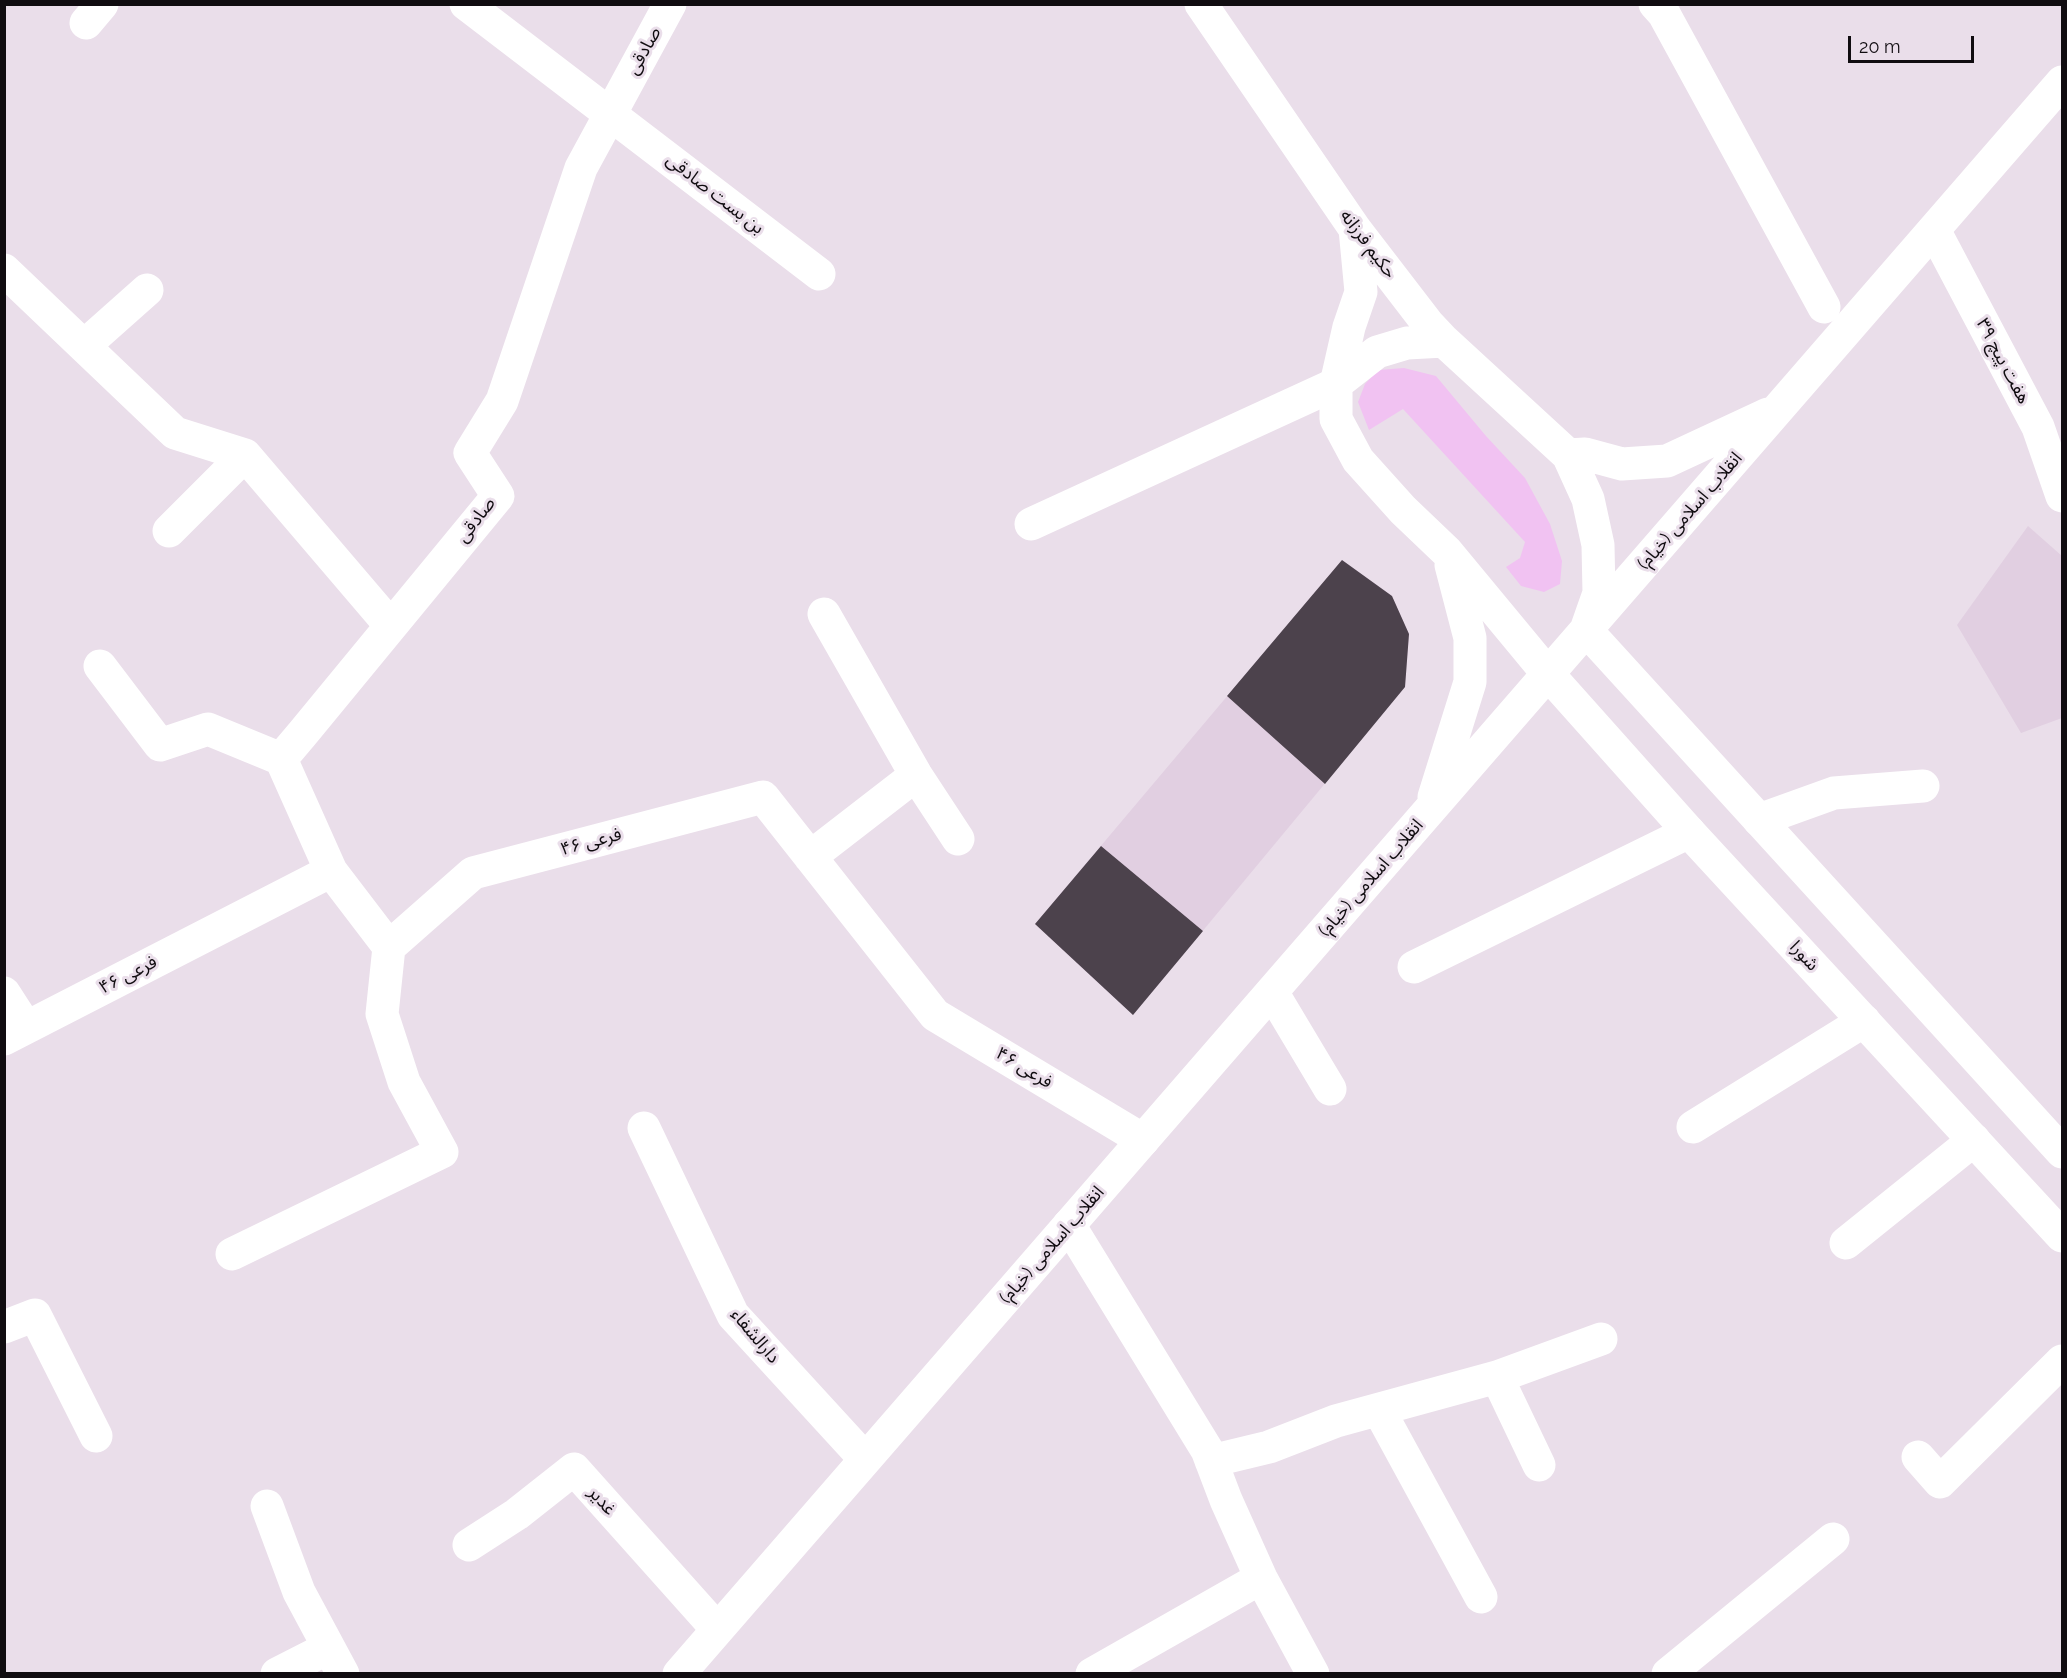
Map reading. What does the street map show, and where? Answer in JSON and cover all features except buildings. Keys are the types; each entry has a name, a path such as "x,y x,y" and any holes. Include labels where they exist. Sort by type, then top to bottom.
{"street":[{"name":"بن بست صادقی","path":"466,4 819,274"},
{"name":"صادقی","path":"281,759 498,496 470,453 502,401 581,168 670,4"},
{"name":"حکیم فرزانه","path":"1201,4 1355,229 1444,341 1568,455"},
{"path":"1655,4 1664,14 1824,307"},
{"name":"انقلاب اسلامی (خیام)","path":"679,1674 2062,82"},
{"name":"شورا","path":"1355,229 1361,292 1349,327 1336,384 1336,419 1358,460 1403,510 1448,552 1548,674 1689,832 2062,1236"},
{"name":"هفت پیچ ۳۹","path":"1934,230 2038,427 2062,496"},
{"path":"4,270 175,433 245,455 391,626"},
{"path":"84,346 147,290"},
{"path":"1031,524 1336,384 1377,352 1407,343 1444,341"},
{"path":"1778,409 1666,461 1622,464 1585,454 1568,455 1588,499 1598,545 1599,593 1586,630 2062,1152"},
{"path":"169,531 245,455"},
{"path":"1431,809 1470,682 1470,638 1448,552"},
{"path":"824,614 916,775 958,838"},
{"path":"100,666 160,745 208,729 281,759 331,871 389,946 382,1014 404,1082 442,1152 232,1254"},
{"path":"810,857 916,775"},
{"path":"1759,820 1834,793 1923,786"},
{"name":"فرعی ۴۶","path":"389,946 473,873 763,797 935,1015 1143,1140"},
{"path":"1414,968 1689,832"},
{"name":"فرعی ۴۶","path":"15,1033 331,871"},
{"path":"1272,992 1330,1089"},
{"path":"4,993 15,1033"},
{"path":"1693,1127 1864,1021"},
{"name":"دارالشفاء","path":"644,1128 733,1315 865,1459"},
{"path":"1846,1243 1974,1140"},
{"path":"1069,1225 1207,1450 1226,1500 1261,1578 1313,1674"},
{"path":"4,1327 35,1315 96,1436"},
{"path":"1211,1461 1269,1447 1336,1421 1497,1377 1601,1339"},
{"path":"1918,1456 1940,1482 2062,1361"},
{"path":"1497,1377 1539,1465"},
{"path":"1379,1410 1481,1597"},
{"name":"غدیر","path":"469,1545 517,1514 574,1469 717,1629"},
{"path":"267,1506 299,1592 335,1661 277,1674"},
{"path":"1668,1674 1833,1539"},
{"path":"1092,1674 1261,1578"}],"shaded area":[{"path":"1404,368 1436,376 1525,478 1550,524 1562,561 1560,584 1544,592 1521,586 1506,567 1520,558 1525,542 1403,409 1369,430 1358,402 1365,384 1378,370"},
{"path":"2028,526 2062,556 2062,718 2021,733 1957,625"},
{"path":"1342,560 1392,596 1409,634 1405,687 1133,1015 1035,924"}]}
